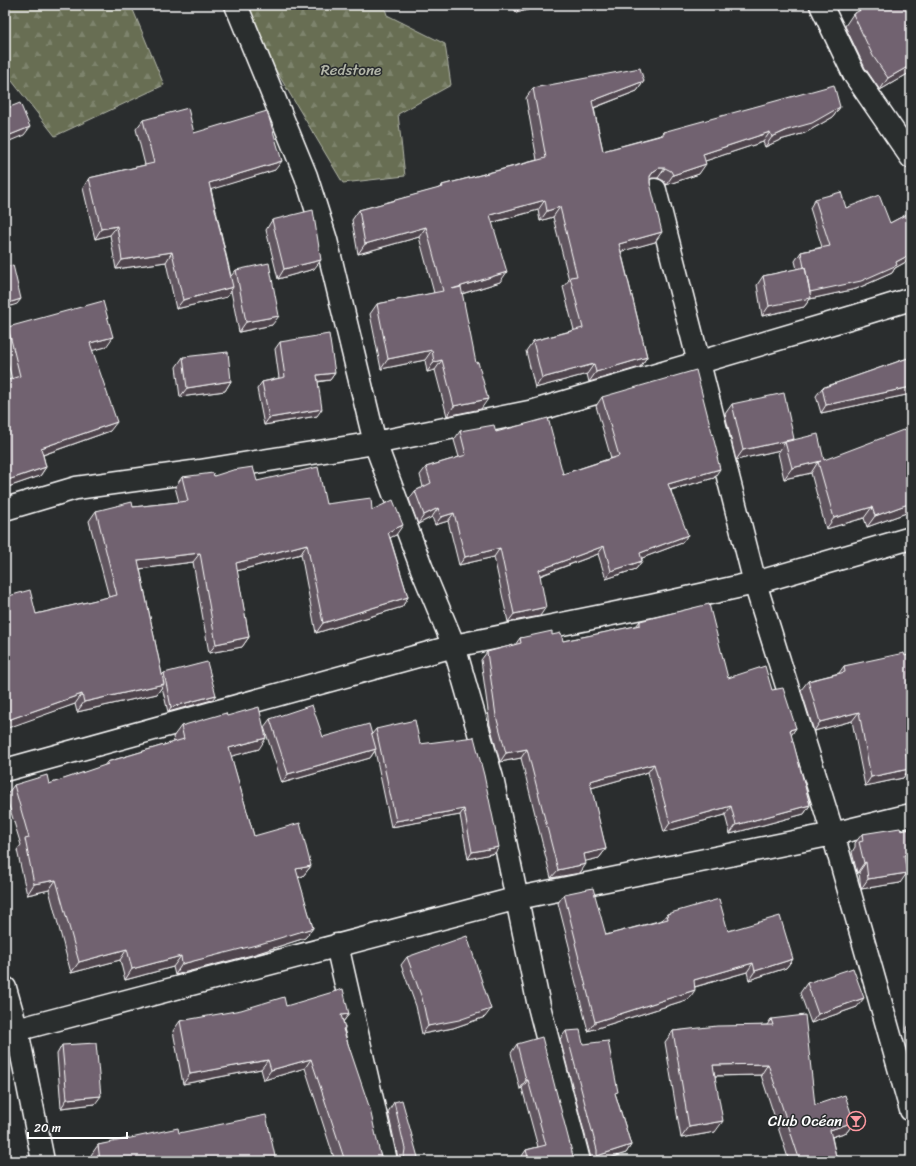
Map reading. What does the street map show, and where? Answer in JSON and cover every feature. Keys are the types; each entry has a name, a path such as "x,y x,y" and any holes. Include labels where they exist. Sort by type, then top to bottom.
{"street":[{"path":"236,5 306,176 326,240 375,443 422,569 454,646 492,778 540,1006 579,1161"},
{"path":"821,5 854,74 911,157"},
{"path":"655,190 755,583 833,834 911,1110"},
{"path":"5,509 76,488 200,471 375,443 534,411 911,299"},
{"path":"5,770 454,646 651,606 755,583 911,538"},
{"path":"11,1032 518,898 833,834 911,815"},
{"path":"337,945 386,1161"},
{"path":"5,988 11,1032 43,1161"}],"green space":[{"path":"5,5 131,5 164,85 55,136 5,72"},
{"name":"Redstone","path":"237,5 384,5 387,15 445,44 451,85 398,114 405,176 343,183"}],"building":[{"path":"870,5 911,5 911,65 888,78 873,56 853,14"},
{"path":"640,68 644,81 592,101 603,151 663,135 663,132 834,85 840,107 812,123 787,130 772,137 770,132 703,154 706,164 673,175 671,171 665,168 659,168 650,176 650,183 662,232 619,244 647,357 596,372 594,364 542,378 533,341 583,328 570,277 577,276 560,207 547,211 545,200 490,215 507,272 452,289 461,287 476,363 478,362 488,399 454,406 442,360 434,362 432,350 388,359 377,304 443,291 426,227 365,244 359,210 443,187 442,185 546,158 533,88"},
{"path":"20,103 30,127 5,137 5,109"},
{"path":"188,108 194,133 267,111 282,161 209,183 233,287 183,300 172,252 122,260 117,226 101,229 89,178 154,163 143,120"},
{"path":"841,192 846,208 879,195 890,223 911,212 911,254 896,262 897,265 861,281 810,292 801,252 830,246 815,199"},
{"path":"313,210 321,260 284,269 272,220"},
{"path":"269,263 279,316 246,322 236,270"},
{"path":"13,265 21,299 5,304 5,267"},
{"path":"805,267 811,298 769,306 763,276"},
{"path":"103,301 113,337 90,343 117,422 41,448 46,467 5,481 5,381 20,376 8,327"},
{"path":"329,334 335,373 317,375 322,409 269,418 262,382 285,377 280,342"},
{"path":"228,352 231,381 187,388 183,357"},
{"path":"911,357 911,387 826,405 822,388"},
{"path":"696,370 720,469 668,484 688,535 640,553 642,561 611,571 604,546 539,570 546,607 514,614 500,548 465,557 454,513 441,517 438,508 424,515 415,491 431,483 426,467 466,455 460,431 494,425 496,432 548,418 563,474 619,456 602,397"},
{"path":"784,393 794,439 743,450 732,404"},
{"path":"911,427 911,477 909,478 911,484 911,503 875,516 872,507 834,518 818,462 821,461 792,468 785,442 818,434 824,460"},
{"path":"253,467 257,481 318,467 326,504 371,498 372,510 393,500 403,525 388,532 408,597 323,623 307,544 236,563 249,637 216,644 200,553 138,560 164,684 84,702 82,694 5,721 5,597 30,590 36,614 117,595 96,511 132,502 133,507 188,501 182,477 213,473 214,476 233,470"},
{"path":"709,604 728,678 765,666 772,690 783,688 796,728 790,730 810,805 736,825 731,806 670,823 654,764 590,781 606,849 584,854 586,864 558,870 527,749 506,753 496,716 487,652 521,643 520,638 552,631 552,635 561,633 563,641 640,625 640,621"},
{"path":"904,653 905,656 911,654 911,747 905,748 909,769 871,777 859,712 820,722 808,681 845,672 844,666"},
{"path":"207,662 216,695 171,707 164,673"},
{"path":"312,705 323,737 369,724 376,749 288,774 270,719"},
{"path":"259,707 266,738 229,748 254,836 300,823 311,866 296,869 313,928 260,944 182,964 181,956 132,969 127,949 79,962 56,880 34,884 25,839 29,838 14,785 47,775 49,784 108,764 107,762 184,739 181,726 226,713 227,716"},
{"path":"415,720 420,744 474,737 484,775 499,847 472,852 464,809 396,821 376,729"},
{"path":"900,828 901,831 911,829 911,853 904,855 907,873 868,879 866,862 864,863 859,842 863,841 862,834"},
{"path":"593,888 606,935 668,919 667,914 719,899 728,931 780,916 793,959 755,971 753,963 694,980 695,990 595,1022 564,894"},
{"path":"467,936 491,1009 459,1020 428,1026 422,998 407,957"},
{"path":"853,968 864,998 818,1014 807,983"},
{"path":"343,989 349,1014 341,1015 345,1028 343,1029 370,1109 380,1154 385,1161 345,1161 311,1059 271,1070 268,1060 190,1074 180,1021 241,1010 284,997 286,1006"},
{"path":"805,1015 815,1105 845,1095 854,1122 830,1130 837,1161 800,1161 768,1064 713,1065 723,1121 689,1127 673,1031 717,1026 773,1025 771,1019"},
{"path":"580,1030 583,1044 608,1041 618,1092 615,1093 631,1145 597,1156 597,1150 566,1031"},
{"path":"542,1037 573,1156 576,1161 529,1161 526,1150 546,1145 528,1080 526,1080 517,1044"},
{"path":"96,1043 101,1096 67,1099 62,1045"},
{"path":"402,1100 419,1161 401,1161 404,1156 405,1149 394,1102"},
{"path":"266,1115 276,1161 100,1161 98,1145 178,1128 179,1133"}],"place":[{"name":"Club Océan","path":"856,1121"}]}
